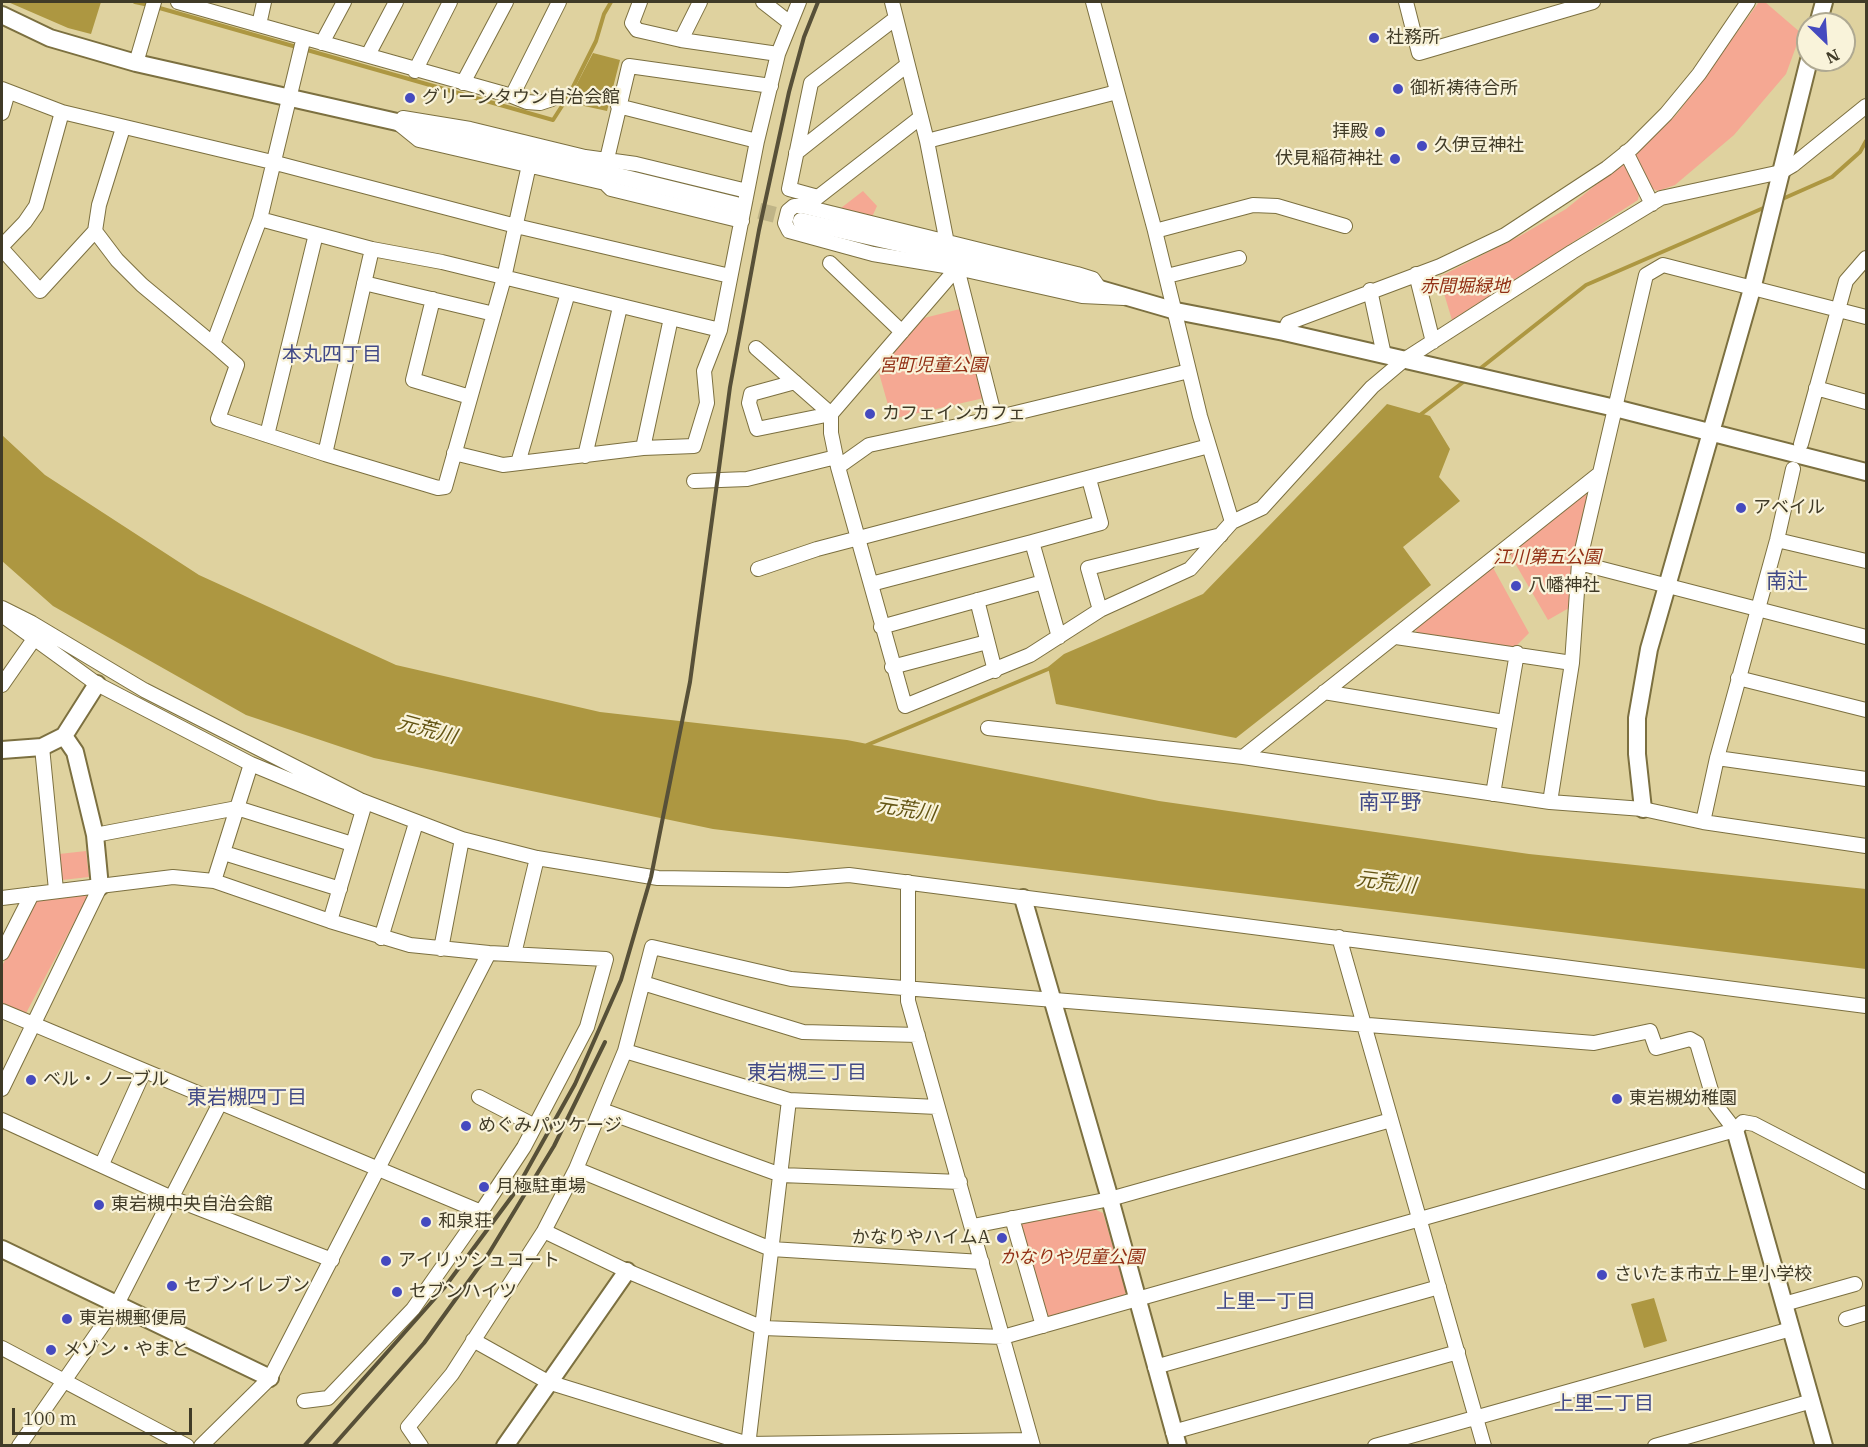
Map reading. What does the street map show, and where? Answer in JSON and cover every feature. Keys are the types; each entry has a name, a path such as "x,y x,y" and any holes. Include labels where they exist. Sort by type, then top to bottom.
{"street":[{"path":"178,2 527,102 540,103 552,99"},
{"path":"259,25 264,2"},
{"path":"322,43 344,2"},
{"path":"368,55 396,2"},
{"path":"415,71 450,2"},
{"path":"463,83 506,2"},
{"path":"512,96 559,2"},
{"path":"640,2 632,23 637,30 681,40 778,54"},
{"path":"681,40 700,2"},
{"path":"763,2 790,23"},
{"path":"454,453 503,465 643,448 694,446 707,403 704,371 720,330 757,141 778,54 799,2"},
{"path":"892,2 927,141 947,243"},
{"path":"1093,2 1167,276 1209,446 1232,522"},
{"path":"1406,2 1419,52 1593,2"},
{"path":"1284,332 1288,323 1416,274 1505,235 1541,214 1626,152 1666,114 1699,74 1748,2"},
{"path":"136,63 153,5"},
{"path":"2,15 50,38 136,63 389,120 736,205"},
{"path":"896,18 811,83 789,189 818,197 921,117"},
{"path":"213,344 260,219 302,45"},
{"path":"796,153 907,65"},
{"path":"607,159 629,66 771,86"},
{"path":"1643,809 1637,754 1637,718 1649,649 1752,289 1806,72"},
{"path":"2,113 5,91 62,112 123,128 272,162 516,226 730,276"},
{"path":"927,141 1118,92"},
{"path":"618,106 757,141"},
{"path":"756,348 831,414 831,433 837,462 904,706 1030,655 1100,610 1190,569 1232,522 1262,508 1372,387 1404,360 1661,198 1781,172 1793,165 1866,106"},
{"path":"62,112 36,206 2,247 40,291 95,231 99,205 123,128"},
{"path":"389,120 428,120 585,157 607,159 747,191"},
{"path":"389,120 420,140 605,183 611,189 742,221"},
{"path":"1626,152 1652,204"},
{"path":"95,231 117,260 142,285 237,365 218,418 325,454 438,488 445,487 504,278 530,165"},
{"path":"1155,231 1253,205 1277,206 1345,226"},
{"path":"1100,289 1093,279 1077,274 802,206 794,206 788,211 785,223 789,231 873,254 957,268 1082,296 1105,299 1132,298"},
{"path":"260,219 372,249 442,262 720,330"},
{"path":"801,221 1100,289 1176,311 1284,332 1615,408 1866,472"},
{"path":"267,435 316,234"},
{"path":"325,454 372,249"},
{"path":"1167,276 1239,258"},
{"path":"1801,444 1846,281 1866,258"},
{"path":"830,263 902,332"},
{"path":"1550,802 1572,663 1579,563 1646,275 1663,265 1866,316"},
{"path":"795,382 751,394 749,402 758,429 831,414 957,268"},
{"path":"957,268 995,418"},
{"path":"1416,274 1433,342"},
{"path":"364,283 494,314"},
{"path":"1370,290 1384,355"},
{"path":"518,463 568,293"},
{"path":"433,299 413,380 470,397"},
{"path":"585,456 620,307"},
{"path":"643,448 671,318"},
{"path":"694,481 700,479 730,482 837,462 869,445 995,418 1189,371"},
{"path":"1816,388 1866,402"},
{"path":"758,570 817,549 1209,446"},
{"path":"1703,822 1738,678 1778,540 1793,469"},
{"path":"1243,757 1599,474"},
{"path":"871,584 1101,523 1089,478"},
{"path":"1100,610 1088,567 1221,535"},
{"path":"1778,540 1866,561"},
{"path":"1032,542 1059,637"},
{"path":"1579,563 1669,585 1757,611 1866,637"},
{"path":"881,627 1042,582"},
{"path":"976,600 995,671"},
{"path":"2,608 33,622 144,690 386,811 462,838 537,858 658,878 788,880 849,875 1866,1006"},
{"path":"2,615 97,684 251,764 363,810 386,811"},
{"path":"1396,637 1517,653 1572,663"},
{"path":"2,685 34,639"},
{"path":"892,667 987,642"},
{"path":"1493,794 1517,653"},
{"path":"1738,678 1866,710"},
{"path":"2,750 42,747 64,736 97,684"},
{"path":"1324,692 1504,722"},
{"path":"988,728 1243,757 1550,802 1643,809 1703,822 1866,846"},
{"path":"2,1089 35,1026 100,887 95,835 75,752 64,736"},
{"path":"42,747 56,890"},
{"path":"1717,758 1866,779"},
{"path":"214,881 251,764"},
{"path":"95,835 237,808 352,844"},
{"path":"330,921 363,810"},
{"path":"381,938 416,822"},
{"path":"441,949 462,838"},
{"path":"224,853 340,889"},
{"path":"514,954 537,858"},
{"path":"2,898 173,877 214,881 381,938 441,949 606,959 587,1027 535,1126 481,1212 413,1309 327,1398 304,1401"},
{"path":"473,1340 548,1382 748,1445 1032,1443 973,1226 936,1107 907,988 908,882"},
{"path":"2,953 32,894"},
{"path":"1023,898 1110,1199 1176,1439 1458,1352"},
{"path":"1339,937 1484,1446"},
{"path":"421,1446 408,1427 452,1374 544,1231 576,1169 625,1051 652,947 791,979 1593,1043 1650,1031 1656,1048 1690,1039 1697,1042 1715,1104 1735,1130 1824,1446"},
{"path":"201,1446 270,1378 489,953"},
{"path":"643,983 803,1032 918,1035"},
{"path":"2,1011 481,1212"},
{"path":"625,1051 789,1100 936,1107"},
{"path":"102,1164 144,1071"},
{"path":"479,1097 535,1126"},
{"path":"748,1445 789,1100"},
{"path":"19,1446 116,1306 220,1103"},
{"path":"602,1110 781,1174 960,1182"},
{"path":"2,1120 172,1198 332,1260"},
{"path":"973,1226 1110,1199 1391,1120"},
{"path":"544,1231 627,1270 763,1328 1003,1337 1735,1130 1743,1122 1754,1124 1866,1182"},
{"path":"576,1169 771,1249 982,1262"},
{"path":"1012,1218 1043,1326"},
{"path":"2,1250 270,1378"},
{"path":"505,1446 627,1270"},
{"path":"1784,1304 1855,1284"},
{"path":"1155,1367 1439,1287"},
{"path":"1846,1319 1866,1313"},
{"path":"1375,1446 1791,1329"},
{"path":"2,1348 187,1446"},
{"path":"1655,1446 1812,1401"}],"green space":[{"path":"1759,2 1765,2 1796,29 1796,47 1786,74 1734,135 1675,185 1658,191 1651,188 1635,154 1677,114"},
{"name":"赤間堀緑地","path":"1624,162 1639,194 1638,200 1452,320 1439,277 1520,236 1566,209"},
{"path":"863,191 877,206 872,217 841,208"},
{"name":"宮町児童公園","path":"960,309 984,398 892,419 877,366 920,319"},
{"name":"江川第五公園","path":"1582,492 1590,498 1569,608 1548,620 1508,551"},
{"name":"江川第五公園","path":"1491,564 1529,633 1514,648 1417,634 1415,625"},
{"path":"86,851 89,877 62,880 59,854"},
{"path":"86,895 87,898 24,1017 2,1008 2,966 36,901"},
{"name":"かなりや児童公園","path":"1094,1209 1103,1213 1126,1291 1124,1297 1050,1316 1045,1314 1019,1222"}],"water":[{"path":"8,2 101,2 91,34 68,28"},
{"path":"593,53 620,60 607,111 584,106 570,97"},
{"path":"1387,404 1430,416 1450,449 1439,477 1460,501 1403,547 1431,585 1236,738 1056,704 1048,667 1064,654 1203,594"},
{"name":"元荒川","path":"2,435 45,475 199,575 396,665 600,712 847,740 1159,801 1529,854 1866,889 1866,969 713,829 374,758 246,715 53,606 2,561"},
{"path":"1654,1298 1667,1341 1644,1348 1631,1304"}],"waterway":[{"path":"135,2 149,5"},
{"path":"156,7 553,120 569,95 596,41 604,14 611,2"},
{"path":"1780,200 1832,177 1860,152 1866,141"},
{"path":"1477,371 1586,285 1768,206"},
{"path":"1420,415 1466,380"},
{"path":"867,745 1053,667"}],"tunnel":[{"path":"736,205 800,221"}],"railway":[{"path":"304,1446 444,1288 513,1195 575,1084 621,980 651,877 690,682 730,387 759,230 789,92 804,37 818,2"},
{"path":"333,1446 424,1343 489,1253 554,1146 605,1042"}],"place":[{"name":"社務所","path":"1374,38"},
{"name":"御祈祷待合所","path":"1398,89"},
{"name":"グリーンタウン自治会館","path":"410,98"},
{"name":"拝殿","path":"1380,132"},
{"name":"久伊豆神社","path":"1422,146"},
{"name":"伏見稲荷神社","path":"1395,159"},
{"name":"カフェインカフェ","path":"870,414"},
{"name":"アベイル","path":"1741,508"},
{"name":"八幡神社","path":"1516,586"},
{"name":"ベル・ノーブル","path":"31,1080"},
{"name":"東岩槻幼稚園","path":"1617,1099"},
{"name":"めぐみパッケージ","path":"466,1126"},
{"name":"月極駐車場","path":"484,1187"},
{"name":"東岩槻中央自治会館","path":"99,1205"},
{"name":"和泉荘","path":"426,1222"},
{"name":"かなりやハイムA","path":"1002,1238"},
{"name":"アイリッシュコート","path":"386,1261"},
{"name":"さいたま市立上里小学校","path":"1602,1275"},
{"name":"セブンイレブン","path":"172,1286"},
{"name":"セブンハイツ","path":"397,1292"},
{"name":"東岩槻郵便局","path":"67,1319"},
{"name":"メゾン・やまと","path":"51,1350"}],"district":[{"name":"本丸四丁目","path":"332,355"},
{"name":"南辻","path":"1787,582"},
{"name":"南平野","path":"1390,803"},
{"name":"東岩槻三丁目","path":"807,1073"},
{"name":"東岩槻四丁目","path":"247,1098"},
{"name":"上里一丁目","path":"1266,1302"},
{"name":"上里二丁目","path":"1604,1404"}]}
